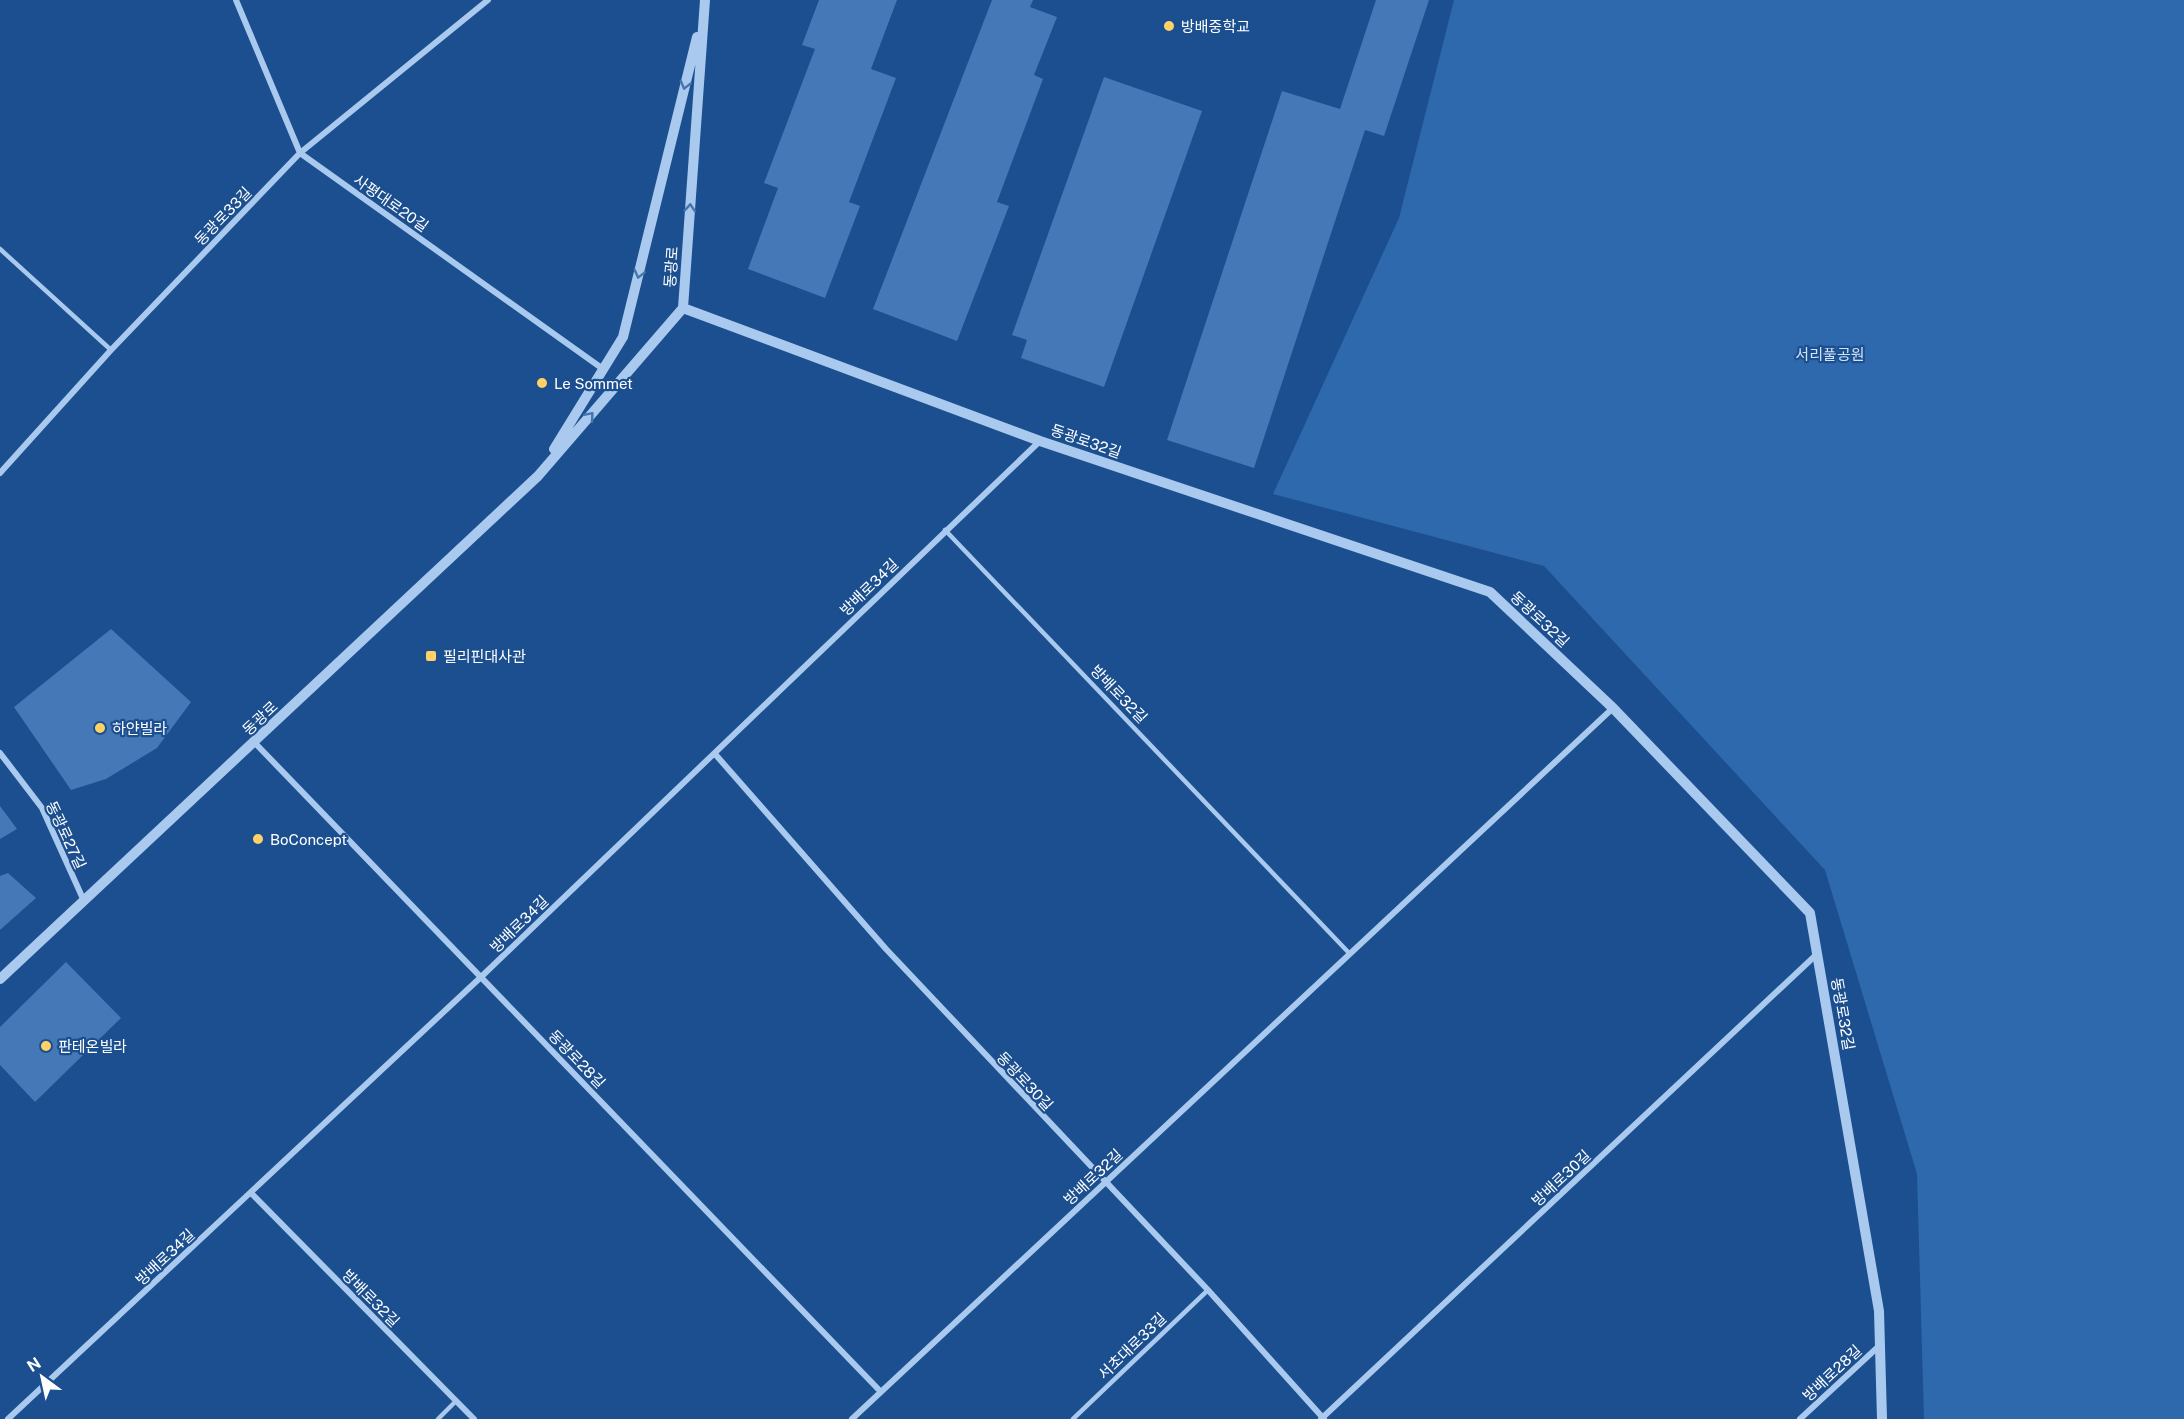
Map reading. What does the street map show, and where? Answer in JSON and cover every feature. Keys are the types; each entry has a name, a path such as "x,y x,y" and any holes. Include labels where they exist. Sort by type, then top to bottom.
{"street":[{"path":"236,0 300,153"},
{"name":"동광로33길","path":"0,473 111,351 300,153 488,0"},
{"name":"동광로","path":"0,980 538,476 683,308 704,4"},
{"name":"동광로","path":"538,476 623,337 704,4"},
{"name":"사평대로20길","path":"300,153 603,369"},
{"name":"동광로32길","path":"683,308 1040,441 1490,592 1613,708 1810,912 1879,1311 1882,1419"},
{"name":"방배로34길","path":"8,1419 481,977 1040,441"},
{"name":"방배로32길","path":"852,1419 1613,708"},
{"name":"동광로28길","path":"255,743 881,1392"},
{"name":"동광로27길","path":"0,753 42,808 84,901"},
{"name":"동광로30길","path":"715,754 885,949 1208,1290 1322,1418"},
{"name":"방배로30길","path":"1322,1418 1817,954"},
{"name":"방배로32길","path":"251,1193 474,1419"},
{"name":"방배로28길","path":"1800,1419 1880,1346"}],"lane":[{"path":"0,249 111,351"},
{"name":"방배로32길","path":"945,530 1350,954"},
{"name":"서초대로33길","path":"1073,1419 1208,1290"},
{"path":"438,1419 456,1401"}],"green space":[{"name":"서리풀공원","path":"1454,0 2184,0 2184,1419 1924,1419 1917,1174 1825,870 1544,566 1273,494 1399,218"}],"building":[{"path":"819,0 897,0 871,69 896,78 849,202 860,206 825,298 748,269 778,188 764,183 815,49 802,45"},
{"path":"992,0 1033,0 1030,7 1057,17 1034,75 1043,79 997,202 1009,206 957,341 873,309"},
{"path":"1376,0 1429,0 1384,136 1365,130 1254,468 1167,440 1282,91 1340,109"},
{"path":"1104,77 1202,111 1104,387 1021,358 1027,340 1012,335"},
{"name":"하얀빌라","path":"111,629 191,702 157,748 106,779 71,790 14,707"},
{"path":"0,806 17,829 0,839"},
{"path":"8,873 36,898 0,930 0,876"},
{"name":"판테온빌라","path":"66,962 121,1018 35,1102 0,1065 0,1027"}],"place":[{"name":"방배중학교","path":"1169,26"},
{"name":"Le Sommet","path":"542,383"},
{"name":"필리핀대사관","path":"431,656"},
{"name":"하얀빌라","path":"100,728"},
{"name":"BoConcept","path":"258,839"},
{"name":"판테온빌라","path":"46,1046"}]}
